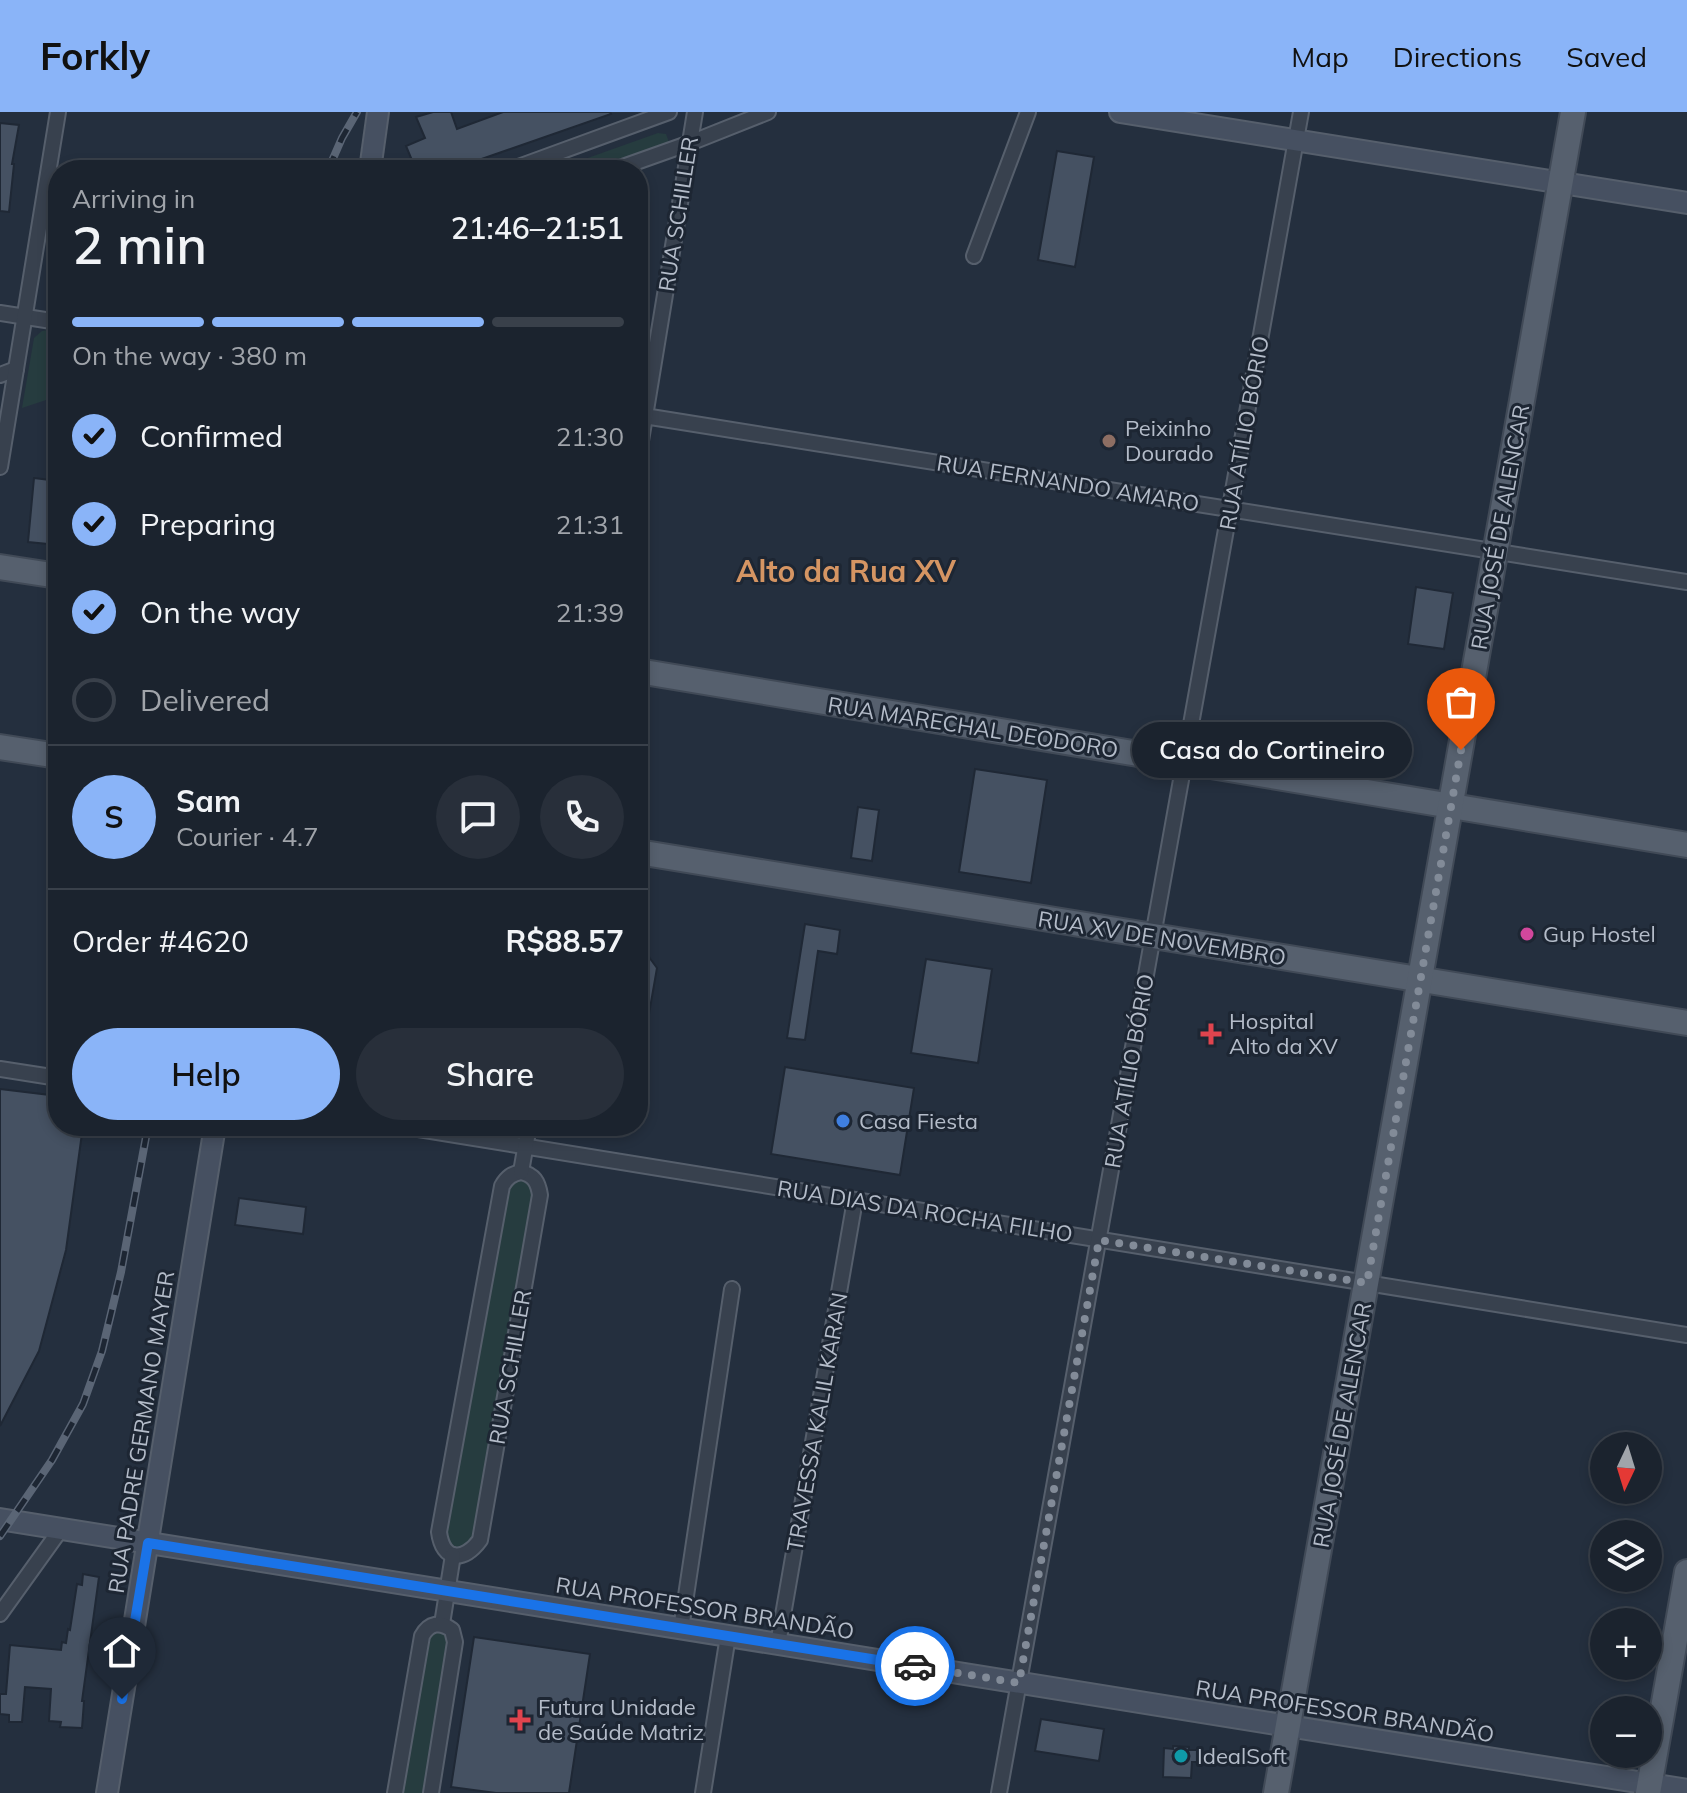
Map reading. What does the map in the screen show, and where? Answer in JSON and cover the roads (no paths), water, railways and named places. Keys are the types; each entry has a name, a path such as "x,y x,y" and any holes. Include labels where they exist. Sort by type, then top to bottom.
{"main road":[{"path":"371,160 378,112"},
{"path":"1120,112 1687,203"},
{"name":"RUA JOSÉ DE ALENCAR","path":"1276,1793 1573,112"},
{"path":"0,567 48,574"},
{"name":"RUA MARECHAL DEODORO","path":"648,673 1687,845"},
{"path":"0,747 48,754"},
{"name":"RUA XV DE NOVEMBRO","path":"648,854 1687,1023"},
{"name":"RUA PADRE GERMANO MAYER","path":"107,1793 213,1136"},
{"name":"RUA PROFESSOR BRANDÃO","path":"0,1519 1288,1726 1649,1789 1687,1790"},
{"path":"1649,1789 1687,1572"}],"street":[{"path":"50,160 58,112"},
{"path":"537,160 669,112"},
{"name":"RUA SCHILLER","path":"648,381 695,112"},
{"path":"642,160 768,112"},
{"path":"974,256 1028,112"},
{"name":"RUA ATÍLIO BÓRIO","path":"999,1793 1301,112"},
{"path":"0,467 48,174"},
{"path":"0,313 48,320"},
{"path":"0,375 16,369"},
{"name":"RUA FERNANDO AMARO","path":"648,416 1687,582"},
{"path":"0,1069 48,1076"},
{"name":"RUA DIAS DA ROCHA FILHO","path":"460,1136 1687,1335"},
{"name":"RUA SCHILLER","path":"521,1172 528,1136"},
{"name":"RUA SCHILLER","path":"521,1172 530,1174 539,1184 540,1195 480,1540 472,1550 453,1555 444,1551 439,1532 502,1186 506,1179 521,1172"},
{"name":"TRAVESSA KALIL KARAN","path":"778,1644 855,1200"},
{"path":"681,1629 732,1289"},
{"path":"0,1614 61,1529"},
{"name":"RUA SCHILLER","path":"431,1793 455,1642 452,1630 442,1624 453,1555"},
{"path":"395,1793 422,1636 429,1625 442,1624"},
{"path":"703,1793 728,1636"}],"railway":[{"path":"332,160 357,112"},
{"path":"0,1536 52,1460 83,1404 102,1351 121,1272 146,1136"}],"place":[{"name":"Peixinho Dourado","path":"1109,441"},
{"name":"Casa do Cortineiro","path":"1461,750"},
{"name":"Gup Hostel","path":"1527,934"},
{"name":"Hospital Alto da XV","path":"1211,1034"},
{"name":"Casa Fiesta","path":"843,1121"},
{"name":"Futura Unidade de Saúde Matriz","path":"520,1720"},
{"name":"IdealSoft","path":"1181,1756"}],"district":[{"name":"Alto da Rua XV","path":"846,572"}]}
